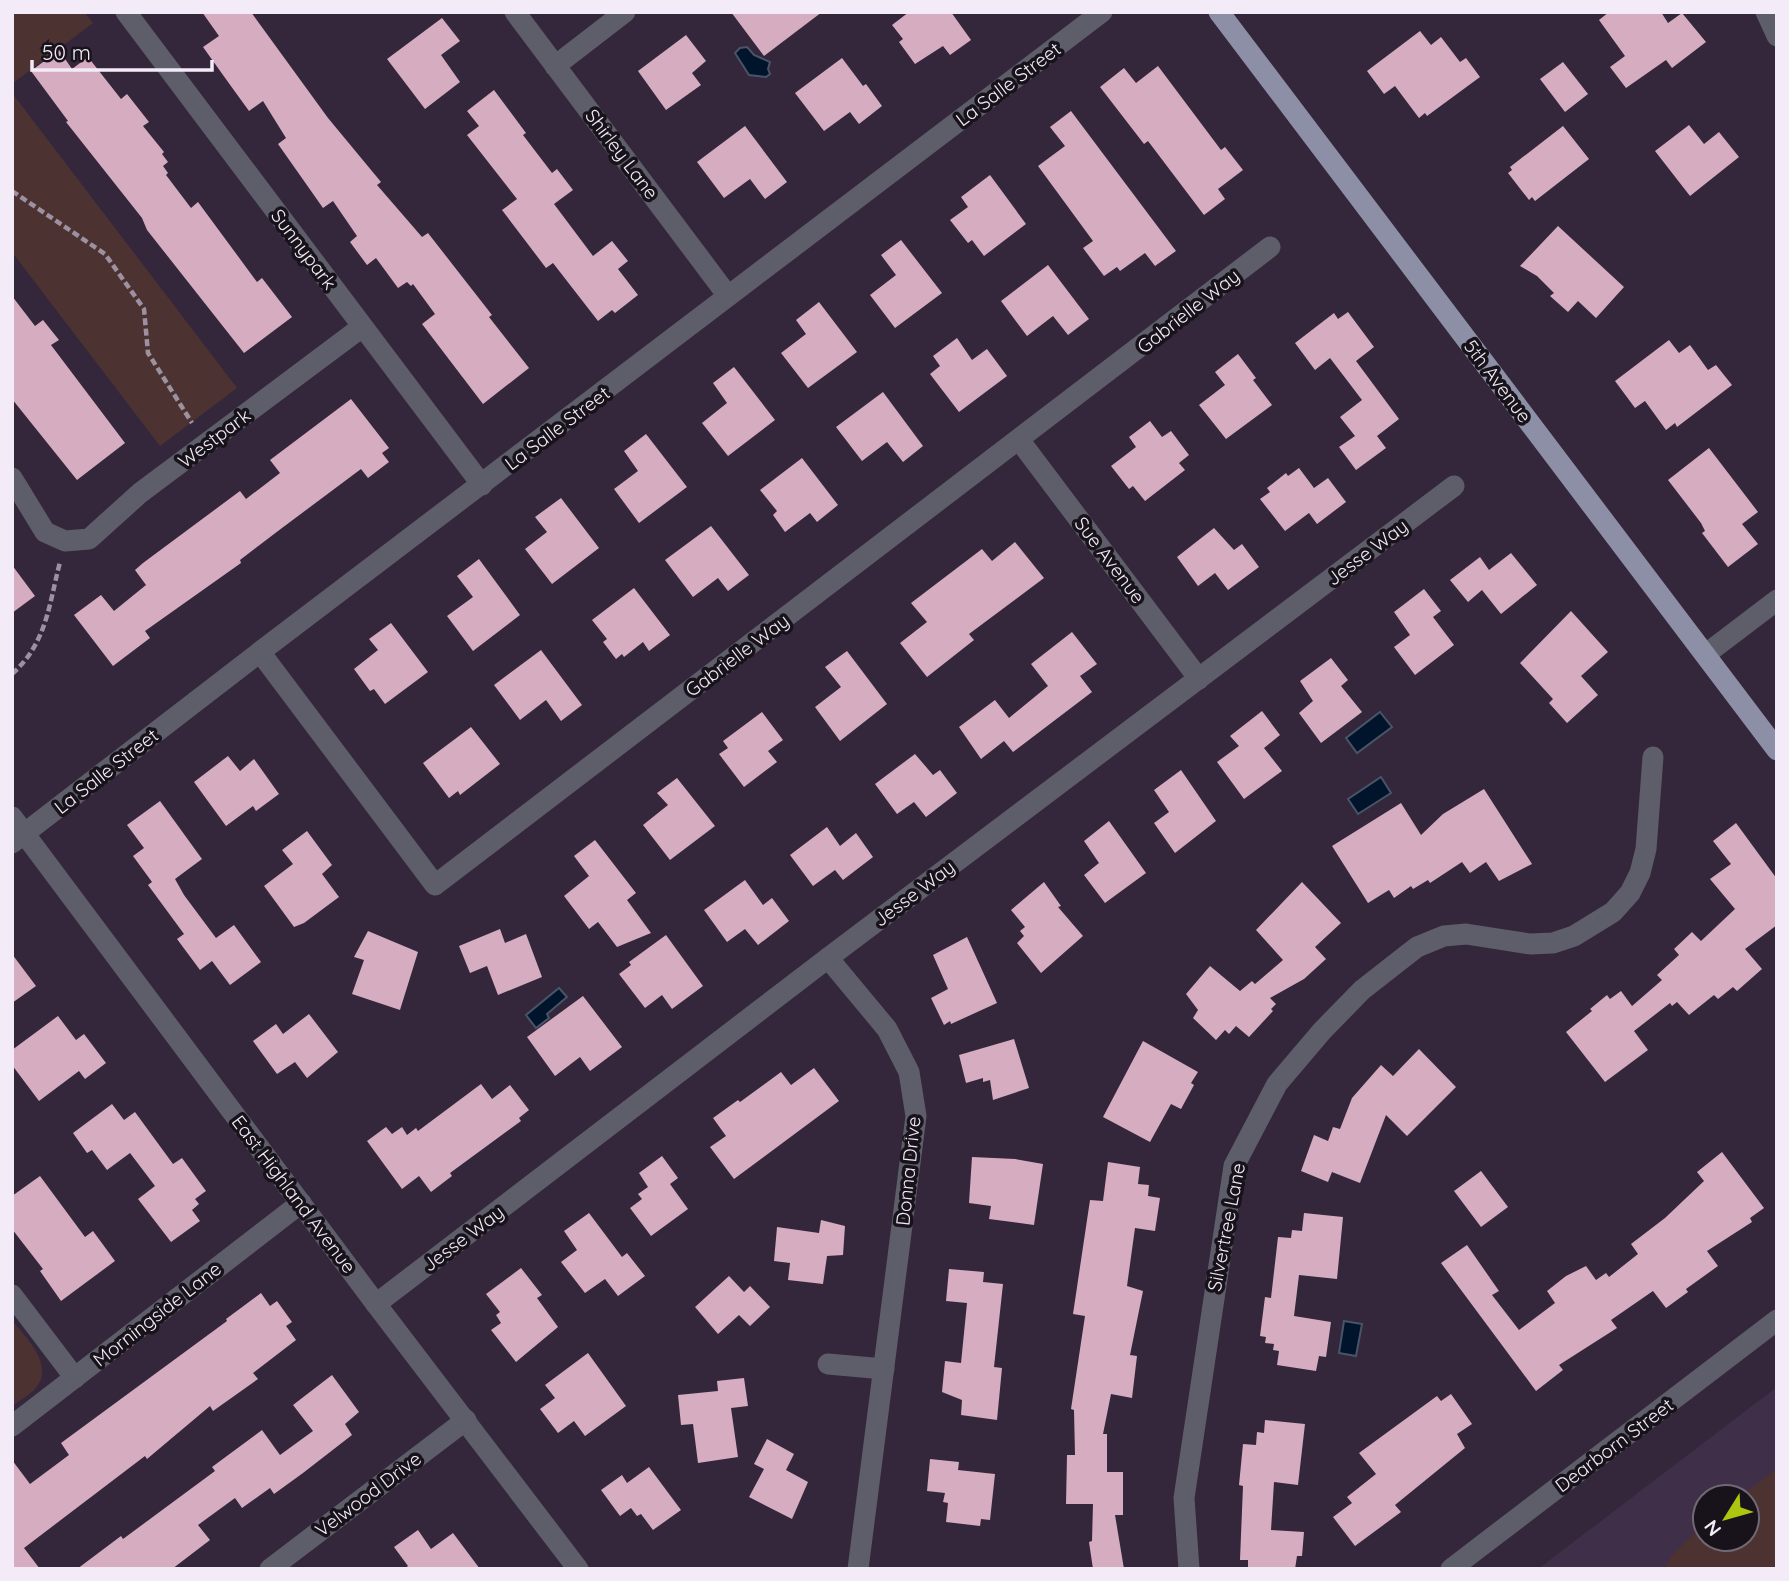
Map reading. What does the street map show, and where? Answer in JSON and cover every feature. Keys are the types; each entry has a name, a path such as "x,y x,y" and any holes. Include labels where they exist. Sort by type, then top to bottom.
{"main road":[{"name":"5th Avenue","path":"1219,12 1777,750"}],"street":[{"name":"Sunnypark","path":"126,12 482,485"},
{"name":"Shirley Lane","path":"515,12 728,296"},
{"path":"555,66 625,12"},
{"name":"La Salle Street","path":"16,831 482,485 1102,12"},
{"path":"1766,12 1777,36"},
{"name":"Gabrielle Way","path":"260,652 435,885 1270,247"},
{"name":"Westpark","path":"65,541 89,539 140,493 362,327"},
{"name":"Sue Avenue","path":"1020,440 1199,679"},
{"path":"12,478 45,532 65,541"},
{"name":"Jesse Way","path":"376,1304 828,958 1454,486"},
{"path":"1706,653 1777,600"},
{"name":"Silvertree Lane","path":"1189,1569 1184,1498 1234,1166 1277,1084 1322,1031 1362,990 1417,947 1444,936 1466,934 1530,944 1553,943 1574,936 1613,912 1630,893 1640,873 1646,849 1653,757"},
{"name":"East Highland Avenue","path":"16,831 578,1569"},
{"name":"Donna Drive","path":"828,958 887,1029 909,1072 916,1116 858,1569"},
{"name":"Morningside Lane","path":"12,1426 301,1203"},
{"path":"12,1295 75,1378"},
{"name":"Dearborn Street","path":"1451,1569 1777,1320"},
{"path":"828,1364 884,1368"},
{"name":"Velwood Drive","path":"270,1569 466,1420"}],"path":[{"path":"12,191 105,254 145,309 148,353 192,423"},
{"path":"12,674 30,654 44,629 65,541"}],"shaded area":[{"path":"12,12 84,12 93,23 12,84"},
{"path":"12,93 237,388 160,446 12,252"},
{"path":"12,1320 37,1353 42,1371 41,1380 35,1389 12,1406"},
{"path":"1777,1387 1777,1569 1538,1569"},
{"path":"1777,1469 1777,1569 1664,1569 1672,1555 1691,1537 1691,1553 1761,1553 1761,1483 1758,1483"}],"water":[{"path":"747,47 754,55 770,62 770,74 766,77 749,75 735,53 740,48"},
{"path":"1380,712 1392,727 1357,753 1346,738"},
{"path":"1381,777 1391,793 1358,814 1348,799"},
{"path":"559,988 567,997 547,1014 549,1018 536,1028 526,1015"},
{"path":"1344,1321 1362,1324 1356,1356 1339,1353"}],"building":[{"path":"202,12 251,12 328,118 381,182 377,185 422,237 428,233 492,315 489,317 529,368 483,404 422,324 435,314 413,284 411,286 407,282 398,288 376,258 367,265 350,242 357,236 333,201 323,208 278,144 286,138 263,101 249,111 228,82 203,47 219,36"},
{"path":"731,12 822,12 764,56"},
{"path":"909,12 951,12 971,40 950,55 943,46 915,64 899,42 903,39 892,25"},
{"path":"1609,12 1661,12 1668,23 1682,13 1706,42 1672,68 1666,60 1626,88 1610,67 1625,56 1599,20"},
{"path":"442,18 460,41 441,55 460,82 425,109 387,59"},
{"path":"1420,31 1431,45 1441,37 1460,62 1466,58 1480,77 1427,116 1425,113 1419,118 1395,86 1384,94 1367,71"},
{"path":"686,35 706,61 692,73 701,85 666,110 638,71"},
{"path":"59,50 72,69 88,57 121,99 127,94 149,122 143,126 164,152 162,154 168,162 163,166 168,173 166,175 191,208 198,202 257,282 262,278 292,317 244,353 147,230 142,218 66,122 68,121 31,71"},
{"path":"842,58 882,106 859,124 850,112 824,131 795,93"},
{"path":"1563,62 1588,94 1565,112 1540,79"},
{"path":"1158,66 1221,150 1225,147 1243,170 1218,189 1225,199 1204,215 1148,141 1144,144 1100,87 1124,68 1136,83"},
{"path":"494,90 552,173 557,169 573,190 554,204 593,256 612,241 628,261 618,269 638,295 615,313 612,310 598,321 553,263 546,268 502,210 517,199 467,135 479,126 467,111"},
{"path":"1071,111 1176,251 1155,266 1145,253 1120,271 1117,267 1104,276 1083,248 1093,241 1038,166 1065,146 1050,127"},
{"path":"1689,125 1704,144 1719,132 1739,157 1690,196 1655,151"},
{"path":"745,126 787,182 765,199 750,179 724,198 697,162"},
{"path":"1563,126 1589,159 1535,201 1532,197 1529,200 1508,173 1512,170 1510,167"},
{"path":"990,175 1026,224 984,256 972,240 968,243 950,220 968,207 961,197"},
{"path":"1558,226 1624,287 1596,318 1578,301 1568,312 1550,296 1554,293 1537,276 1520,266"},
{"path":"901,240 942,293 895,328 870,295 896,275 881,255"},
{"path":"1048,265 1089,319 1068,335 1053,316 1027,336 1001,301"},
{"path":"12,296 35,326 43,320 59,340 51,345 125,443 77,480 12,399"},
{"path":"819,302 857,352 808,388 781,353 806,334 796,320"},
{"path":"1348,312 1374,347 1356,361 1399,419 1377,436 1386,448 1356,470 1339,447 1355,436 1340,417 1362,400 1330,358 1315,370 1295,343 1334,313 1338,319"},
{"path":"957,338 972,360 987,349 1007,376 959,412 930,374 940,366 933,356"},
{"path":"1669,340 1679,353 1690,345 1708,370 1716,365 1732,385 1677,427 1675,423 1666,430 1645,401 1635,408 1615,381"},
{"path":"1238,354 1272,405 1226,439 1199,405 1225,385 1215,372"},
{"path":"734,367 775,420 728,456 702,423 727,403 713,383"},
{"path":"883,392 923,446 903,462 887,442 862,461 836,427"},
{"path":"351,399 389,448 382,453 389,462 368,478 361,469 240,560 241,563 145,631 150,638 113,666 74,615 101,595 114,611 146,585 135,570 240,491 246,499 280,473 270,460"},
{"path":"1150,421 1162,437 1171,431 1189,455 1179,463 1185,470 1145,501 1133,486 1129,489 1111,466 1136,447 1129,437"},
{"path":"646,434 687,487 639,523 614,489 638,471 624,451"},
{"path":"1709,448 1758,512 1742,524 1758,544 1728,567 1702,533 1705,531 1701,523 1668,480"},
{"path":"802,458 838,505 817,522 810,513 785,532 773,515 777,511 760,490"},
{"path":"1299,468 1314,488 1328,478 1346,502 1317,524 1309,513 1285,531 1260,499 1270,492 1267,488 1286,473 1288,476"},
{"path":"561,498 599,548 552,584 525,549 547,532 535,517"},
{"path":"711,526 749,575 728,591 718,578 693,597 665,560"},
{"path":"1214,528 1234,550 1242,544 1259,567 1228,590 1215,573 1198,586 1177,557"},
{"path":"1015,542 1044,578 969,634 974,640 927,677 900,643 927,622 911,603 982,549 992,561"},
{"path":"1511,553 1537,585 1501,614 1482,590 1468,602 1450,580 1480,557 1489,570"},
{"path":"479,559 520,615 473,651 447,616 473,597 457,576"},
{"path":"12,565 35,596 12,613"},
{"path":"634,588 670,635 649,651 643,642 624,657 622,654 616,659 603,642 607,639 592,620"},
{"path":"1424,589 1441,611 1433,617 1454,645 1415,675 1394,647 1410,635 1394,612"},
{"path":"1571,611 1608,652 1581,676 1598,695 1567,723 1549,703 1553,699 1520,663"},
{"path":"391,623 428,672 385,704 374,689 370,691 354,669 378,650 369,639"},
{"path":"1072,632 1097,664 1080,676 1092,692 1013,752 1004,741 981,759 959,727 995,700 1009,718 1048,686 1031,664"},
{"path":"541,650 582,705 561,721 546,700 520,720 494,685"},
{"path":"847,651 887,704 840,741 815,707 841,687 825,667"},
{"path":"1331,658 1348,680 1341,686 1362,712 1321,743 1299,713 1313,701 1300,681"},
{"path":"1262,711 1280,735 1264,748 1282,771 1244,799 1217,762 1239,746 1230,736"},
{"path":"762,712 783,740 768,751 777,762 744,787 719,754 728,748 723,741"},
{"path":"471,727 500,764 460,795 458,791 449,798 423,763"},
{"path":"915,754 933,775 940,770 957,793 926,817 914,802 897,814 875,784"},
{"path":"228,756 240,771 254,759 279,794 256,811 253,806 226,826 194,782"},
{"path":"1181,770 1216,821 1175,853 1154,823 1169,812 1154,790"},
{"path":"677,778 715,826 670,860 643,825 668,805 657,793"},
{"path":"1484,789 1532,864 1499,881 1486,862 1470,873 1462,862 1430,883 1428,880 1413,889 1411,886 1394,898 1389,890 1368,903 1332,846 1401,803 1421,835 1443,814"},
{"path":"160,801 202,859 175,879 184,895 216,938 234,925 261,962 230,985 212,961 200,970 177,939 184,934 148,885 152,882 133,856 144,848 127,825"},
{"path":"1109,821 1146,873 1105,903 1084,875 1099,863 1084,841"},
{"path":"1736,823 1777,879 1777,925 1745,949 1762,969 1737,991 1733,987 1718,999 1714,995 1689,1015 1677,1002 1672,1006 1670,1003 1634,1031 1648,1050 1605,1082 1566,1032 1607,995 1610,999 1621,991 1632,1006 1662,980 1657,975 1679,955 1674,949 1692,932 1701,941 1735,909 1710,879 1731,864 1713,841"},
{"path":"827,827 840,846 856,833 873,857 843,880 835,870 813,886 790,855"},
{"path":"307,831 332,865 322,874 339,897 304,923 294,927 264,886 293,864 282,850"},
{"path":"595,840 636,893 627,900 651,933 617,947 598,922 589,929 564,896 589,876 574,856"},
{"path":"745,880 763,905 772,898 789,921 758,945 745,929 727,942 704,910"},
{"path":"1044,882 1061,906 1058,907 1083,936 1041,973 1017,943 1024,936 1020,931 1025,927 1011,910"},
{"path":"1302,882 1341,923 1315,947 1326,959 1304,979 1270,998 1276,1004 1271,1009 1273,1011 1249,1037 1236,1026 1229,1034 1225,1030 1216,1040 1193,1018 1198,1010 1186,994 1210,966 1240,991 1252,981 1255,984 1283,960 1256,930"},
{"path":"500,929 505,943 526,934 542,977 498,995 487,966 470,973 459,946"},
{"path":"368,931 418,952 400,1010 352,994 364,960 354,957"},
{"path":"666,935 703,986 672,1009 662,995 645,1008 619,974 631,965 629,962"},
{"path":"967,937 997,1003 944,1025 931,998 948,989 933,955"},
{"path":"12,954 36,986 12,1003"},
{"path":"583,996 622,1047 590,1071 580,1057 555,1076 527,1037"},
{"path":"309,1014 338,1052 307,1078 295,1062 277,1074 253,1041 276,1024 283,1034"},
{"path":"58,1016 76,1040 84,1034 106,1063 85,1079 79,1071 39,1101 12,1065 12,1050"},
{"path":"1014,1039 1029,1088 993,1100 990,1080 983,1082 983,1078 966,1083 959,1055"},
{"path":"1143,1041 1198,1072 1181,1109 1171,1104 1150,1142 1103,1117"},
{"path":"1419,1049 1456,1087 1407,1136 1386,1115 1360,1183 1332,1172 1328,1182 1301,1171 1314,1135 1328,1141 1333,1127 1340,1129 1352,1098 1381,1065 1393,1076"},
{"path":"814,1068 839,1101 734,1179 710,1147 726,1136 713,1118 781,1072 791,1085"},
{"path":"481,1084 492,1099 510,1085 529,1110 519,1118 521,1121 450,1173 452,1176 431,1192 419,1176 402,1189 367,1141 386,1127 392,1134 402,1127 407,1135 416,1128 418,1131"},
{"path":"112,1104 124,1120 135,1112 173,1164 182,1158 206,1191 195,1199 199,1204 192,1210 200,1221 171,1242 138,1199 155,1186 130,1153 107,1170 92,1150 87,1153 73,1133"},
{"path":"1722,1152 1764,1208 1750,1218 1752,1222 1707,1251 1718,1266 1686,1289 1688,1292 1666,1308 1653,1291 1611,1320 1617,1328 1559,1365 1563,1370 1536,1391 1441,1263 1467,1245 1499,1291 1492,1295 1519,1330 1555,1303 1547,1291 1566,1276 1586,1266 1596,1280 1606,1273 1609,1277 1638,1254 1631,1244 1665,1218 1704,1181 1697,1172"},
{"path":"662,1156 678,1178 670,1184 688,1209 651,1236 630,1208 642,1199 638,1194 648,1187 639,1173"},
{"path":"972,1157 1015,1159 1043,1164 1034,1225 989,1219 991,1206 969,1203"},
{"path":"1108,1162 1140,1167 1138,1184 1149,1185 1148,1196 1160,1198 1155,1231 1135,1228 1127,1286 1143,1291 1130,1355 1137,1356 1132,1398 1111,1394 1103,1434 1107,1434 1107,1472 1123,1472 1123,1515 1115,1515 1124,1569 1093,1569 1089,1542 1092,1541 1093,1504 1066,1504 1067,1455 1075,1455 1074,1410 1071,1409 1085,1316 1073,1314 1090,1200 1103,1201"},
{"path":"1481,1171 1508,1207 1481,1227 1454,1191"},
{"path":"40,1176 85,1237 93,1231 115,1261 61,1301 40,1271 43,1269 12,1229 12,1196"},
{"path":"589,1213 622,1257 627,1253 645,1276 618,1296 605,1279 585,1293 561,1262 577,1250 564,1231"},
{"path":"1304,1213 1343,1217 1337,1279 1299,1275 1294,1316 1331,1322 1326,1357 1319,1356 1316,1371 1277,1365 1279,1351 1273,1350 1274,1344 1265,1343 1266,1337 1260,1336 1265,1297 1271,1298 1278,1237 1291,1238 1292,1230 1302,1231"},
{"path":"821,1220 845,1226 843,1255 827,1256 823,1284 788,1280 790,1263 774,1261 777,1227 819,1233"},
{"path":"521,1268 542,1295 537,1298 558,1327 516,1362 491,1330 501,1323 496,1315 500,1312 486,1294"},
{"path":"949,1269 984,1272 983,1282 1003,1284 994,1367 1002,1368 997,1420 961,1415 962,1400 942,1392 945,1361 961,1363 967,1303 946,1301"},
{"path":"729,1276 744,1292 750,1286 770,1307 750,1326 739,1315 718,1334 695,1307"},
{"path":"261,1293 270,1306 277,1301 292,1322 286,1326 296,1340 253,1373 258,1379 213,1411 210,1406 147,1459 145,1456 24,1548 40,1569 12,1569 12,1460 30,1484 69,1455 61,1443"},
{"path":"588,1353 626,1406 585,1436 574,1421 558,1433 540,1409 555,1398 545,1385"},
{"path":"332,1375 359,1412 345,1424 352,1435 303,1473 274,1494 270,1488 242,1508 235,1498 198,1525 210,1540 172,1569 77,1569 121,1536 123,1539 215,1471 212,1467 262,1430 280,1455 313,1431 293,1405"},
{"path":"744,1378 748,1406 731,1408 738,1457 698,1463 693,1424 681,1425 678,1395 718,1391 717,1381"},
{"path":"1451,1394 1472,1424 1457,1434 1465,1448 1395,1505 1401,1512 1355,1546 1333,1517 1352,1503 1347,1497 1376,1474 1359,1453 1437,1396 1441,1401"},
{"path":"1265,1420 1305,1424 1298,1485 1274,1482 1271,1530 1304,1532 1302,1556 1297,1556 1295,1569 1257,1569 1248,1567 1248,1560 1240,1560 1243,1486 1239,1485 1243,1444 1256,1445 1257,1432 1264,1433"},
{"path":"767,1439 794,1454 786,1470 808,1482 792,1519 749,1497 764,1469 754,1464"},
{"path":"930,1459 959,1462 958,1470 995,1474 990,1520 981,1519 980,1526 946,1522 948,1503 943,1502 945,1493 927,1491"},
{"path":"649,1467 681,1510 653,1530 641,1514 637,1516 631,1508 620,1516 601,1490 622,1475 627,1483"},
{"path":"418,1530 431,1549 453,1533 480,1569 404,1569 408,1566 394,1547"}]}
